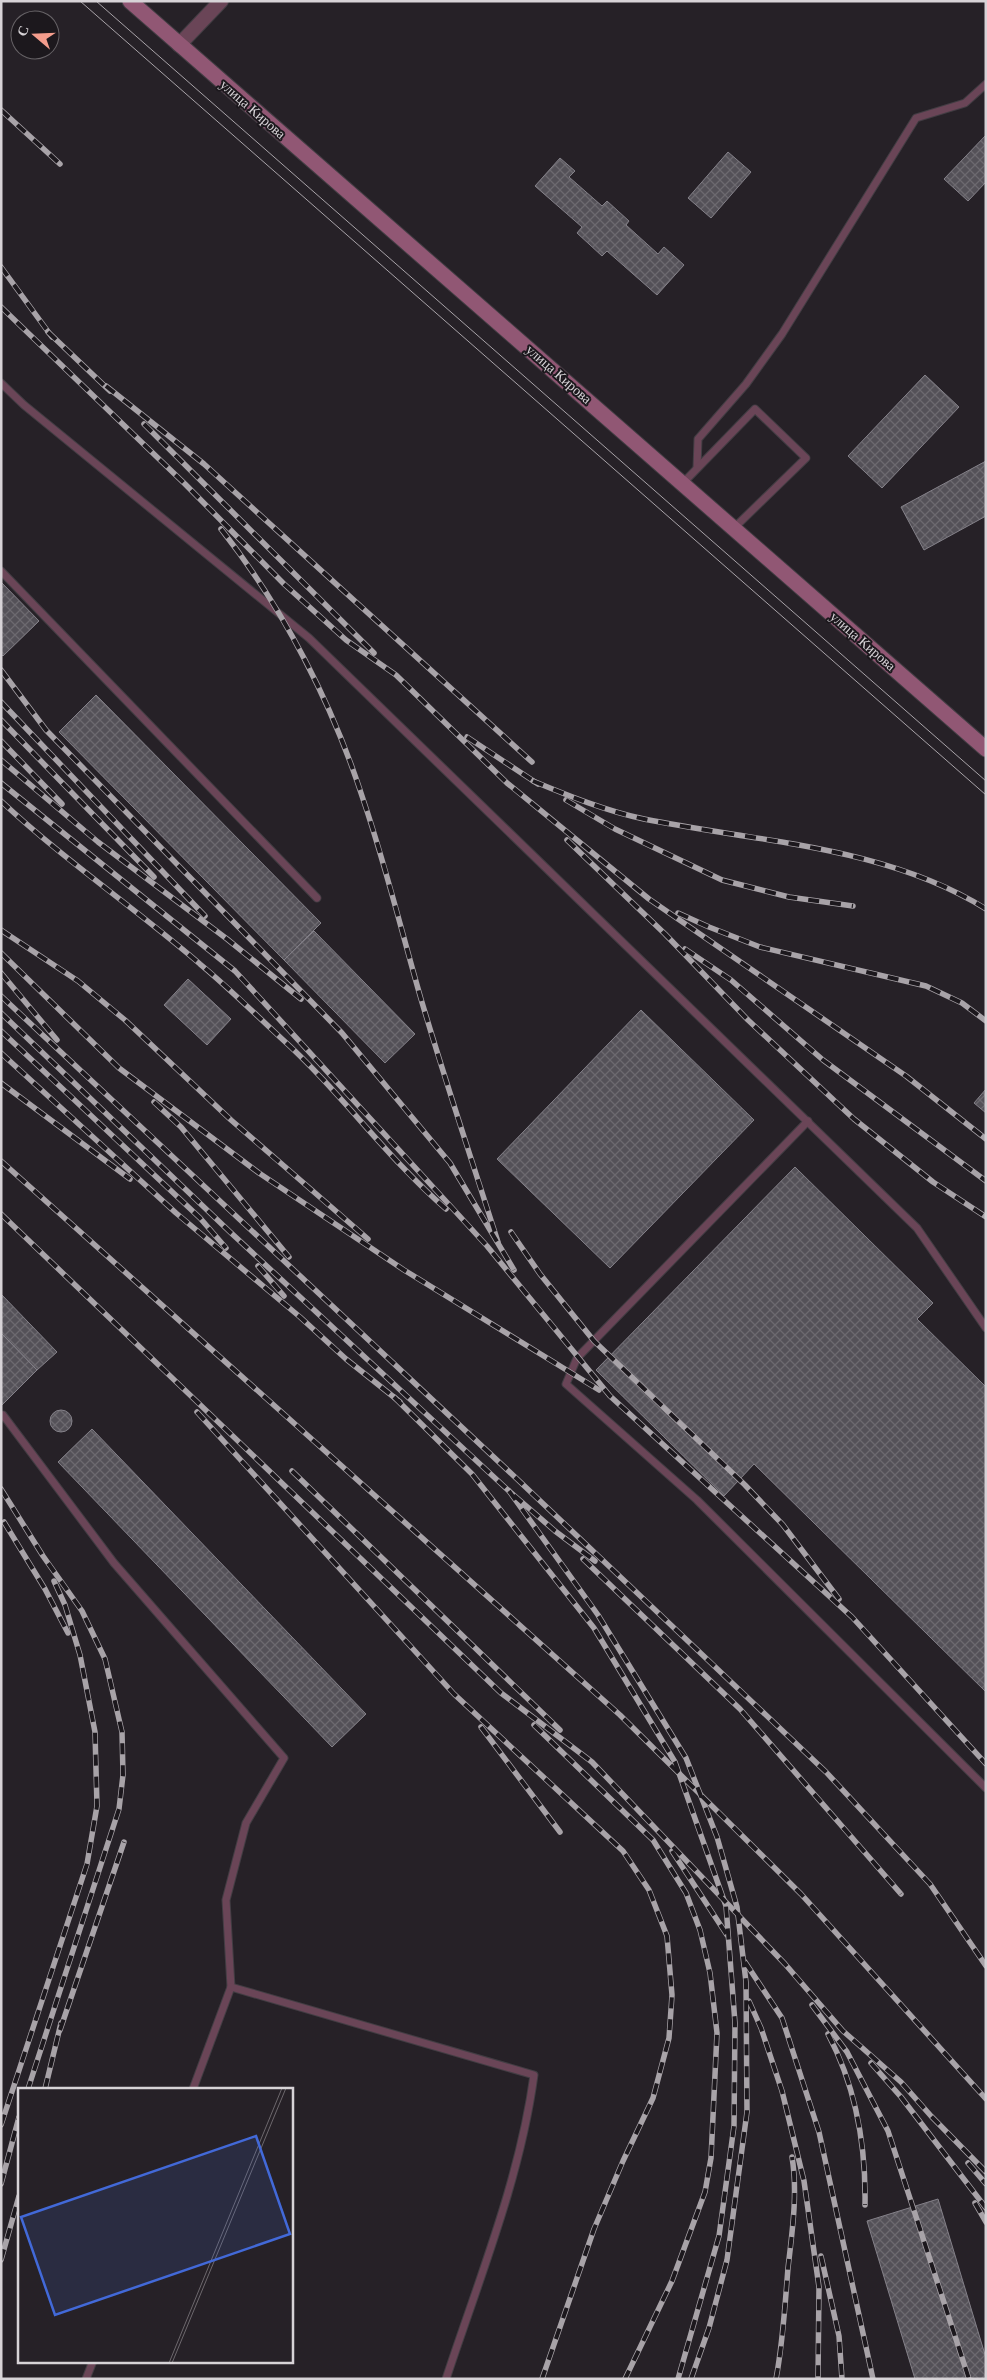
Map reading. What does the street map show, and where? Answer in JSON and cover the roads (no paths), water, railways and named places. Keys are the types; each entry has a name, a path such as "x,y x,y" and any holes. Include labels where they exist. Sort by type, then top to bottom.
{"main road":[{"name":"улица Кирова","path":"130,1 986,749"}],"street":[{"path":"179,45 221,1"}],"lane":[{"path":"697,468 698,439 746,384 782,334 916,118 965,103 986,84"},
{"path":"1,382 24,405 309,638 917,1228 986,1328"},
{"path":"683,483 755,409 806,458 734,528"},
{"path":"1,571 318,898"},
{"path":"808,1121 577,1358 566,1384 697,1500 986,1788"},
{"path":"1,1416 3,1415 114,1563 284,1758 246,1823 226,1900 231,1987 194,2088"},
{"path":"231,1987 534,2075 528,2122 509,2191 446,2379"},
{"path":"86,2379 92,2362"}],"tram line":[{"path":"80,1 986,795"},
{"path":"96,1 986,781"}],"railway":[{"path":"1,110 60,164"},
{"path":"1,267 52,337"},
{"path":"1,307 185,484 284,584 346,640 396,675 507,783 649,899 906,1076 986,1139"},
{"path":"48,332 110,391"},
{"path":"106,386 204,464 532,762"},
{"path":"144,424 374,653"},
{"path":"221,529 266,592 286,625 322,694 352,766 380,851 430,1029 498,1242"},
{"path":"1,670 46,730 342,1033 450,1163 514,1270"},
{"path":"1,702 205,916"},
{"path":"1,720 154,877"},
{"path":"467,737 538,784"},
{"path":"1,741 62,804"},
{"path":"1,760 98,842 227,939 301,999"},
{"path":"533,781 588,803 630,816 820,849 863,859 906,872 947,888 986,909"},
{"path":"1,783 235,971 487,1246 610,1396 852,1617 986,1764"},
{"path":"566,800 615,829 722,880 789,897 853,906"},
{"path":"1,801 25,823 175,943 231,991 303,1058 403,1168 446,1209"},
{"path":"567,840 665,934 748,1020 854,1119 933,1182 986,1217"},
{"path":"678,913 760,947 926,986 962,1003 986,1021"},
{"path":"1,930 78,981 125,1020 231,1120 368,1239"},
{"path":"685,949 731,980 823,1060 986,1181"},
{"path":"1,953 119,1068 259,1173 404,1270 599,1390"},
{"path":"1,973 57,1040"},
{"path":"1,996 516,1478 826,1772 930,1884 986,1966"},
{"path":"1,1013 229,1231 509,1491 555,1531 595,1561"},
{"path":"1,1031 200,1218 226,1248"},
{"path":"1,1053 176,1213 300,1317 346,1359 400,1402"},
{"path":"1,1083 130,1179"},
{"path":"154,1102 181,1127 289,1257"},
{"path":"1,1161 620,1715 801,1894 986,2099"},
{"path":"1,1214 501,1693 592,1762 785,1964 843,2031 901,2082 931,2116 986,2172"},
{"path":"511,1232 540,1274 594,1341 745,1485 783,1525 839,1599"},
{"path":"258,1266 284,1296"},
{"path":"394,1397 472,1474 594,1628 675,1762 726,1906 735,2023 734,2126 719,2236 678,2379"},
{"path":"197,1412 454,1694 623,1851 649,1890 667,1936 672,1995 669,2038 653,2098 594,2229 542,2379"},
{"path":"292,1471 560,1730"},
{"path":"1,1489 43,1556 82,1611 105,1659 122,1732 123,1775 119,1809 28,2088"},
{"path":"509,1491 598,1615 686,1758 717,1837 737,1907 746,1982 747,2112 727,2260 709,2328 691,2379"},
{"path":"4,1522 45,1589 68,1633"},
{"path":"583,1559 740,1709 901,1894"},
{"path":"1,2125 87,1864 97,1806 95,1732 80,1655 65,1605 54,1581"},
{"path":"534,1725 653,1840 686,1893 700,1930 710,1973 717,2033 711,2158 705,2192 672,2281 625,2379"},
{"path":"481,1727 560,1832"},
{"path":"60,2030 124,1842"},
{"path":"672,1851 727,1935"},
{"path":"745,1962 782,2018 819,2132 873,2379"},
{"path":"749,2001 761,2028 782,2091 804,2181 819,2287 818,2379"},
{"path":"812,2005 847,2052 888,2131 969,2379"},
{"path":"45,2088 61,2023"},
{"path":"828,2034 846,2075 857,2117 864,2161 865,2205"},
{"path":"871,2063 901,2097 986,2208"},
{"path":"1,2184 18,2121"},
{"path":"776,2379 794,2213 792,2157"},
{"path":"968,2163 986,2184"},
{"path":"1,2260 18,2200"},
{"path":"975,2203 986,2222"},
{"path":"821,2256 839,2336 842,2379"}]}
